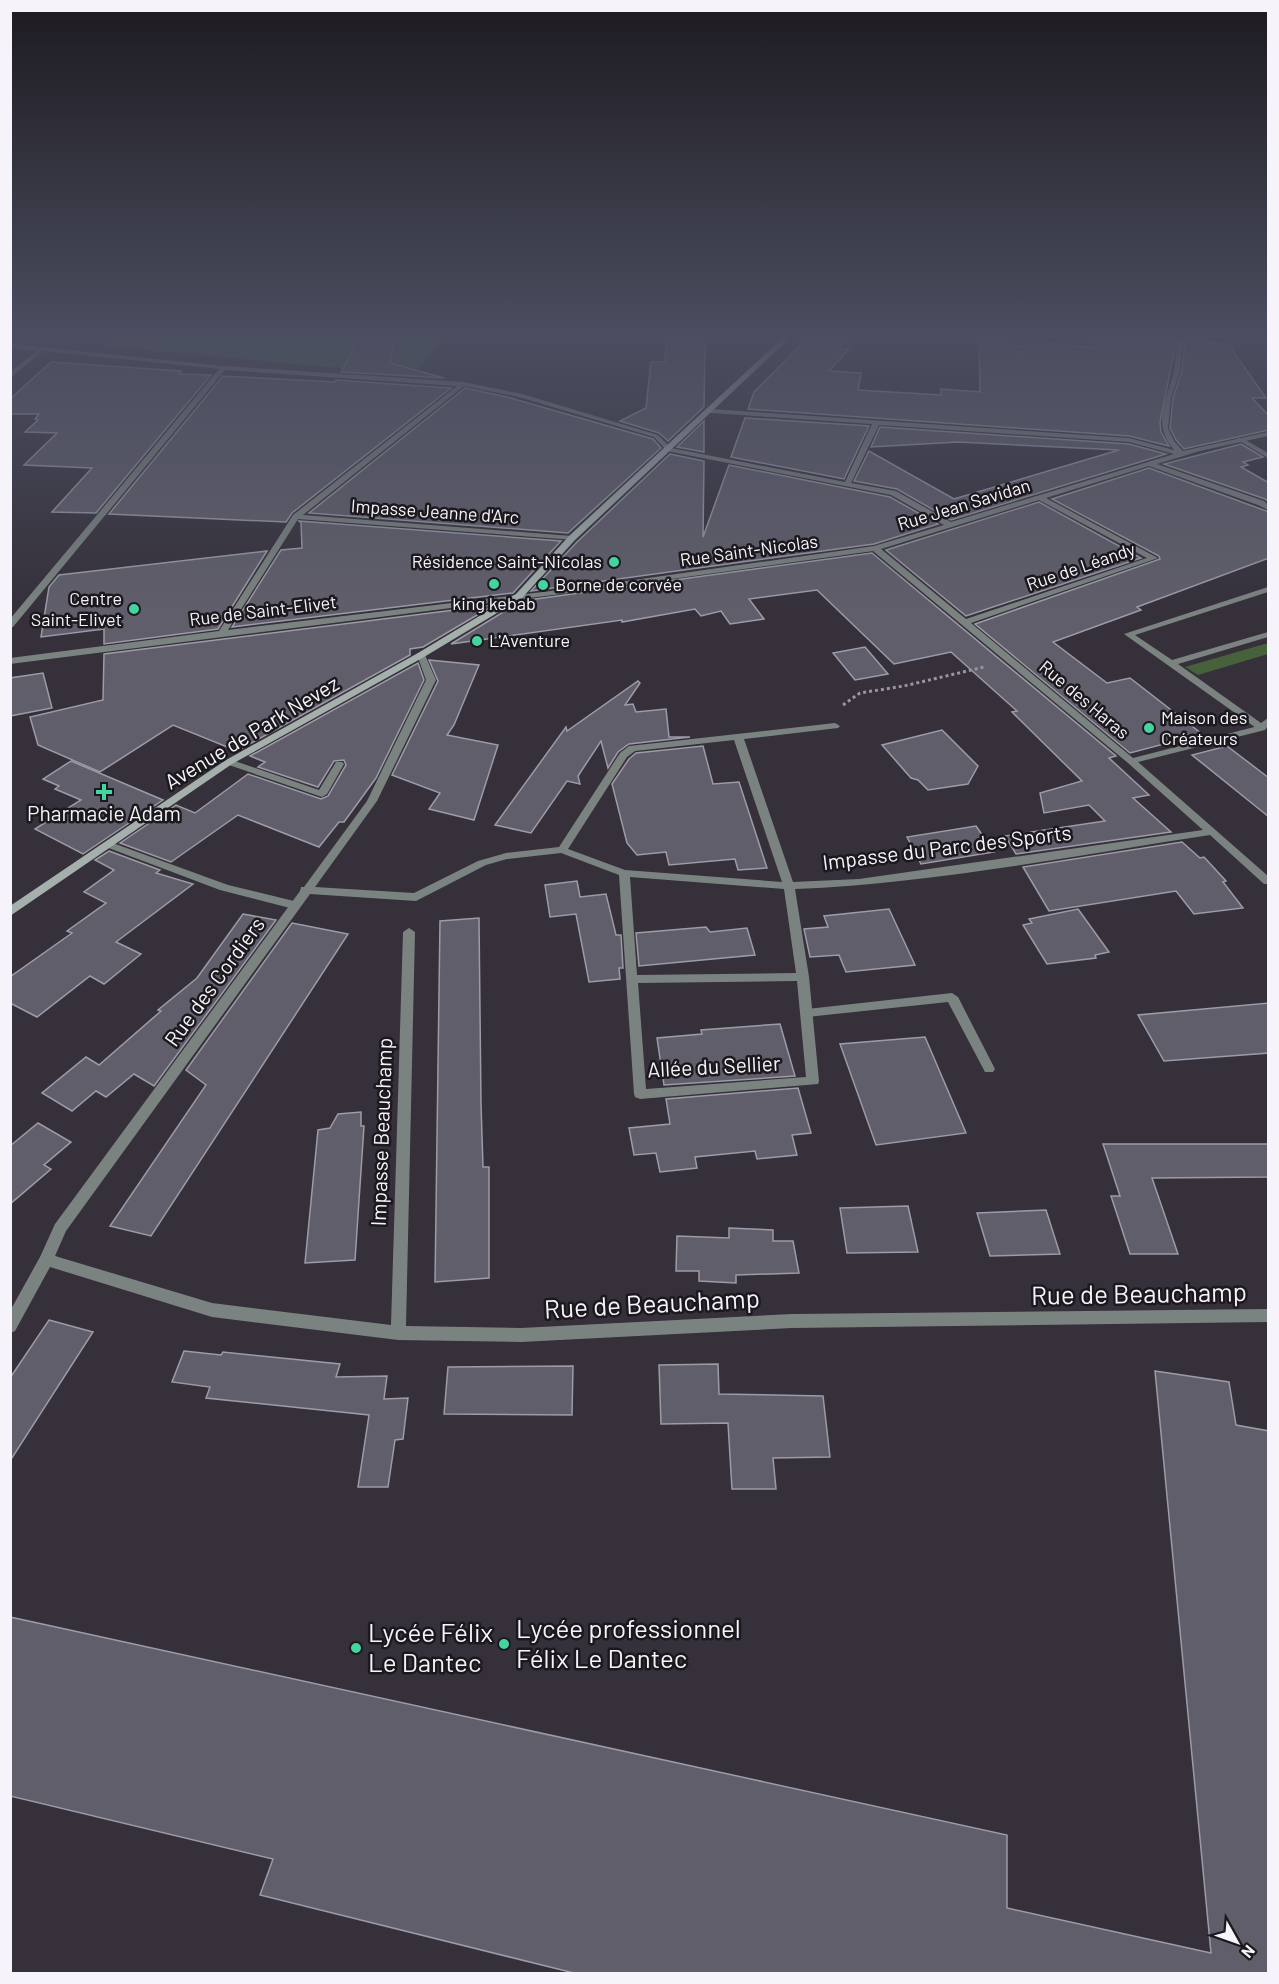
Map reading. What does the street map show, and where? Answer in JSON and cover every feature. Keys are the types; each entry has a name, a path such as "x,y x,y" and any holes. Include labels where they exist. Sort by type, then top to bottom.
{"street":[{"path":"10,625 175,426"},
{"name":"Impasse Jeanne d'Arc","path":"222,633 296,517 411,426"},
{"path":"621,426 656,436 669,450 893,493 950,525"},
{"name":"Avenue de Park Nevez","path":"10,912 229,762 421,655 519,596 572,538 695,426"},
{"path":"847,484 875,426"},
{"path":"914,426 1129,440 1182,454"},
{"path":"1165,426 1172,442 1182,454"},
{"name":"Rue Jean Savidan","path":"875,548 1182,454 1240,438 1269,434"},
{"path":"1240,438 1269,456"},
{"path":"1150,464 1261,503 1269,508"},
{"name":"Rue de Léandy","path":"966,622 1154,558 1041,498"},
{"name":"Impasse Jeanne d'Arc","path":"296,517 572,538"},
{"name":"Rue des Haras","path":"875,548 1131,761 1269,881"},
{"name":"Rue Saint-Nicolas","path":"519,596 592,588 875,548"},
{"path":"1265,724 1128,634 1269,589"},
{"name":"Rue de Saint-Elivet","path":"10,661 519,596"},
{"path":"1171,663 1269,634"},
{"name":"Rue des Cordiers","path":"10,1326 46,1260 60,1228 372,801 431,680 421,655"},
{"path":"1131,761 1265,724"},
{"path":"562,850 623,755 632,748 835,726"},
{"name":"Allée du Sellier","path":"624,873 640,1094 813,1081 803,977 789,886 738,736"},
{"path":"229,762 322,794 339,764"},
{"name":"Impasse du Parc des Sports","path":"305,890 416,897 482,863 506,856 562,850 624,873 789,886 859,883 1211,832"},
{"path":"110,845 178,872 272,902 294,905"},
{"name":"Impasse Beauchamp","path":"398,1333 409,932"},
{"path":"631,979 803,977"},
{"path":"807,1013 952,997 989,1070"},
{"name":"Rue de Beauchamp","path":"46,1260 212,1310 398,1333 521,1335 792,1322 1269,1316"}],"path":[{"path":"809,729 860,693 904,686 1011,660"}],"green space":[{"path":"1268,643 1268,654 1198,675 1185,667"}],"building":[{"path":"32,426 169,426 96,513 52,512 92,468 24,465 57,433 25,432"},
{"path":"182,426 403,426 292,513 286,522 109,514"},
{"path":"418,426 606,426 653,439 661,448 568,533 309,513"},
{"path":"635,426 684,426 668,441 659,433"},
{"path":"699,426 704,426 704,452 677,447"},
{"path":"742,426 869,426 844,479 731,457"},
{"path":"982,426 1160,426 1161,432 1169,446 1129,436"},
{"path":"1170,426 1269,426 1269,430 1184,449"},
{"path":"880,427 1129,444 1166,454 951,520 897,489 854,481 869,451 954,499 1119,450 958,442 871,447"},
{"path":"1241,444 1263,457 1243,462 1248,465 1241,467 1269,483 1269,502 1164,464"},
{"path":"670,454 704,461 703,537 729,465 890,497 938,524 874,544 531,591 577,542"},
{"path":"1149,468 1269,512 1269,558 1137,607 1141,610 1053,642 1107,683 1130,678 1202,734 1130,753 975,624 1160,559 1159,556 1052,499"},
{"path":"1039,502 1141,558 966,616 886,550"},
{"path":"299,521 561,541 513,593 232,627 281,550 302,548"},
{"path":"267,551 218,629 104,644 104,629 41,637 49,587 59,575"},
{"path":"872,553 1116,756 1109,758 1149,795 1133,798 1171,832 1016,854 1005,836 1105,821 1089,805 1044,813 1040,793 1082,781 1012,712 1017,711 951,652 894,664 817,590 749,599 764,619 730,624 721,611 701,616 695,609 622,622 622,620 451,644 521,601"},
{"path":"494,605 423,647 410,649 410,655 237,751 173,725 100,772 38,745 30,717 103,700 104,654"},
{"path":"865,647 888,674 855,680 833,653"},
{"path":"429,660 479,665 454,725 447,735 498,745 474,820 429,809 440,793 392,775 438,681"},
{"path":"418,663 424,680 376,778 344,822 339,822 319,847 238,815 171,862 120,843 176,805 195,813 248,774 321,799 328,796 346,765 344,760 334,761 318,787 258,767 265,762 250,756"},
{"path":"43,673 52,708 10,716 10,678"},
{"path":"638,681 640,683 625,705 633,704 636,712 666,709 669,737 690,737 629,744 618,752 608,768 601,741 578,776 580,784 567,781 531,833 495,825 566,727 567,731"},
{"path":"942,730 978,766 968,784 928,790 918,780 911,778 882,745"},
{"path":"703,746 713,784 739,782 767,868 738,870 735,859 669,865 666,852 637,855 627,843 612,784 629,759 636,753"},
{"path":"1227,746 1269,778 1269,817 1192,755"},
{"path":"71,761 163,800 83,854 35,829 81,800 55,789 59,786 43,779"},
{"path":"976,826 994,852 921,864 907,837"},
{"path":"1182,842 1200,858 1204,857 1226,881 1223,882 1243,908 1194,914 1176,891 1049,911 1023,867"},
{"path":"109,851 160,870 156,873 193,884 116,942 141,954 104,984 90,976 37,1017 10,1003 10,977 72,933 67,931 106,903 84,892 114,870 95,860"},
{"path":"577,881 580,897 606,894 616,935 621,935 623,968 619,968 620,979 589,982 576,914 550,917 545,885"},
{"path":"889,909 915,965 846,972 839,955 810,957 804,929 828,927 824,916"},
{"path":"1078,909 1109,952 1095,955 1096,958 1047,964 1023,925 1032,923 1029,919"},
{"path":"243,914 276,920 154,1086 134,1074 106,1097 96,1091 72,1111 42,1093 86,1057 99,1065 161,1011 158,1010 197,978"},
{"path":"479,918 481,1104 483,1167 489,1167 489,1278 435,1282 440,921"},
{"path":"292,923 348,934 151,1236 110,1226 206,1085 186,1070"},
{"path":"706,927 710,932 747,928 755,955 639,966 636,933"},
{"path":"1269,1003 1269,1053 1164,1061 1138,1015"},
{"path":"780,1024 795,1076 664,1085 657,1038 702,1034 701,1030"},
{"path":"925,1037 966,1133 876,1145 840,1044"},
{"path":"798,1088 811,1133 792,1135 797,1155 757,1159 755,1151 695,1157 697,1168 660,1172 656,1153 634,1155 629,1128 670,1124 666,1099"},
{"path":"361,1112 361,1126 364,1126 355,1260 305,1263 318,1130 330,1128 338,1114"},
{"path":"38,1123 71,1142 44,1165 51,1169 10,1204 10,1146"},
{"path":"1103,1144 1269,1144 1269,1177 1152,1178 1178,1254 1130,1254 1111,1196 1120,1196"},
{"path":"908,1206 918,1252 847,1253 840,1208"},
{"path":"1046,1210 1060,1254 990,1256 977,1213"},
{"path":"729,1228 773,1230 773,1241 793,1241 799,1273 736,1275 736,1283 699,1281 699,1271 676,1271 677,1236 729,1238"},
{"path":"49,1320 93,1332 10,1461 10,1378"},
{"path":"184,1351 221,1355 223,1352 340,1364 336,1377 387,1376 384,1399 408,1398 403,1439 395,1440 388,1487 358,1487 369,1415 206,1398 210,1387 172,1382"},
{"path":"718,1364 719,1394 823,1396 830,1457 773,1458 776,1489 732,1489 728,1423 661,1424 659,1365"},
{"path":"573,1366 572,1415 444,1414 448,1367"},
{"path":"1155,1371 1229,1382 1236,1425 1269,1431 1269,1974 578,1974 260,1895 273,1859 10,1796 10,1617 1007,1835 1007,1908 1211,1953"}],"place":[{"name":"Résidence Saint-Nicolas","path":"614,562"},
{"name":"king kebab","path":"494,584"},
{"name":"Borne de corvée","path":"543,585"},
{"name":"Centre Saint-Elivet","path":"134,609"},
{"name":"L'Aventure","path":"477,641"},
{"name":"Maison des Créateurs","path":"1149,728"},
{"name":"Pharmacie Adam","path":"104,792"},
{"name":"Lycée professionnel Félix Le Dantec","path":"504,1644"},
{"name":"Lycée Félix Le Dantec","path":"356,1648"}]}
